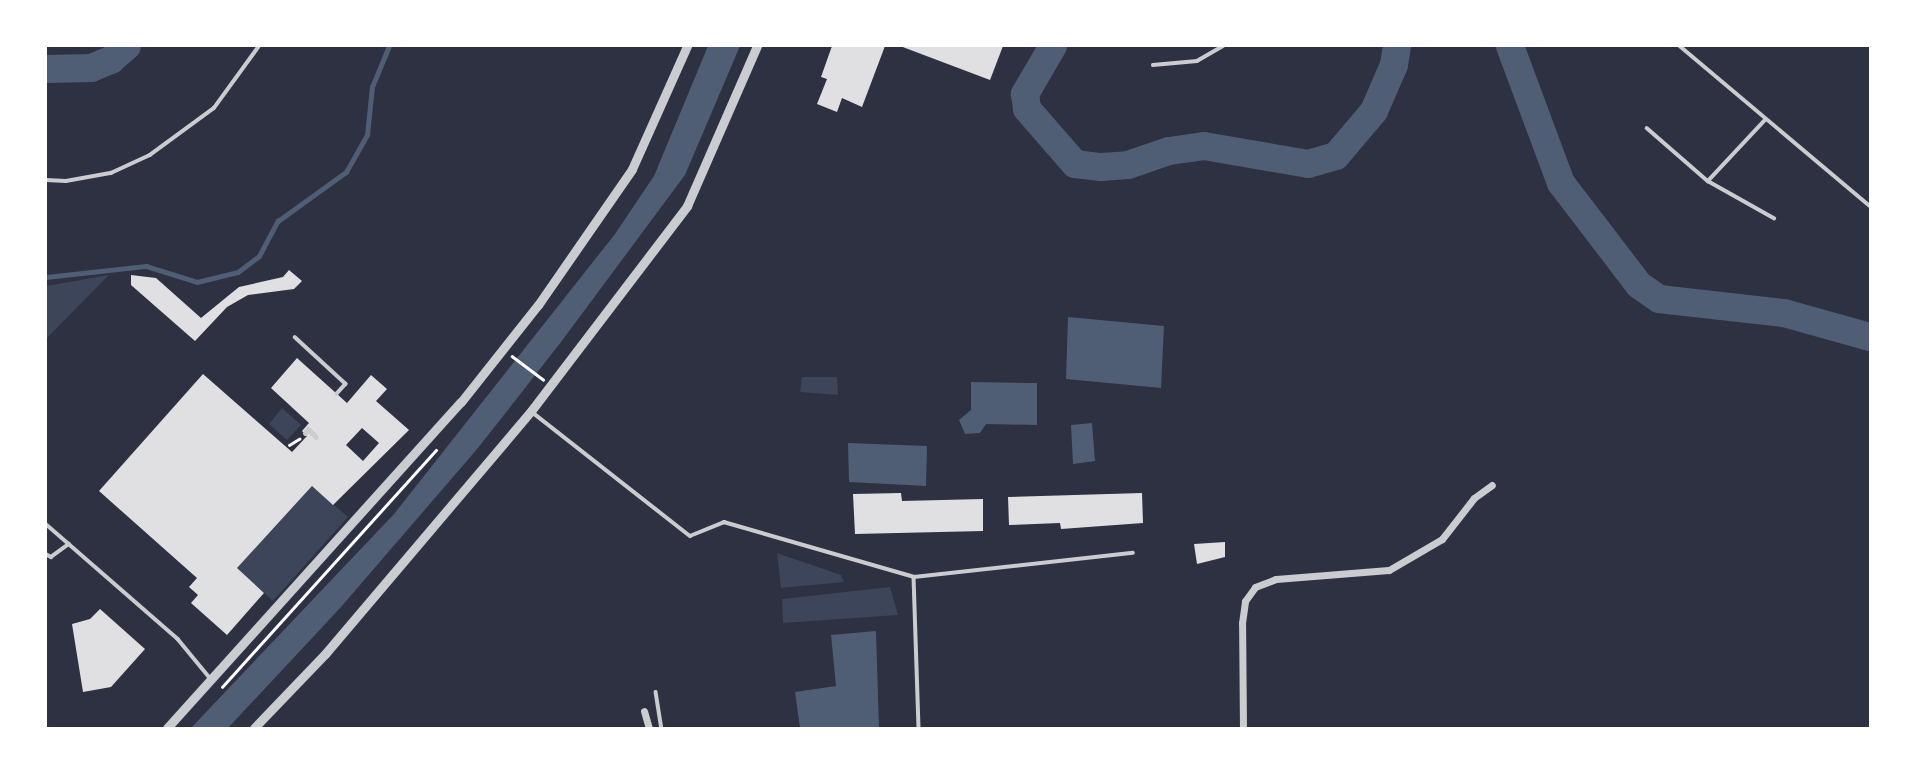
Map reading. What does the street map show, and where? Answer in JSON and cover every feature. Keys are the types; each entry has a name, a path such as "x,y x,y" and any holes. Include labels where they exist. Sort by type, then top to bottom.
{"street":[{"path":"166,729 461,402 572,260 632,169 687,46"},
{"path":"254,729 325,654 531,411 687,206 757,46"},
{"path":"304,433 308,429 316,437"},
{"path":"1243,729 1242,623 1245,601 1255,587 1276,579 1389,570 1442,539 1474,498 1492,485"},
{"path":"644,710 649,729"}],"lane":[{"path":"46,180 66,181 111,173 150,155 214,108 259,46"},
{"path":"1153,65 1197,61 1223,46"},
{"path":"1680,46 1765,120 1871,206"},
{"path":"1709,181 1765,120"},
{"path":"1647,128 1709,181 1773,218"},
{"path":"295,337 346,384 337,394"},
{"path":"531,411 690,536 724,522 914,577 1133,553"},
{"path":"46,524 178,639 200,671 213,680"},
{"path":"46,554 51,558 69,544"},
{"path":"914,577 919,729"},
{"path":"656,692 662,729"}],"path":[{"path":"516,358 539,375"}],"shaded area":[{"path":"708,46 740,46 685,175 561,342 478,448 341,607 228,728 191,728 394,514 615,234 654,176"},
{"path":"109,275 46,339 46,286"},
{"path":"1068,317 1164,326 1161,388 1066,379"},
{"path":"802,377 837,377 838,395 800,392"},
{"path":"971,382 1037,383 1037,425 986,424 980,433 965,434 959,420 971,410"},
{"path":"282,408 301,425 287,440 269,424"},
{"path":"1092,423 1095,461 1073,464 1071,425"},
{"path":"848,443 927,446 926,486 849,482"},
{"path":"312,486 348,517 273,601 237,568"},
{"path":"777,553 841,575 844,582 781,588"},
{"path":"890,587 898,615 783,623 782,599"},
{"path":"876,631 879,728 800,728 795,692 836,686 831,635"}],"building":[{"path":"832,46 885,46 862,107 842,98 837,112 817,104 827,79 821,77"},
{"path":"900,46 1003,46 990,80"},
{"path":"289,270 302,281 294,289 248,295 227,307 195,341 131,285 131,275 156,278 201,318 239,287 283,277"},
{"path":"297,358 347,403 371,375 387,389 376,401 409,430 333,505 312,486 237,568 264,593 227,635 191,603 198,595 189,587 197,578 99,491 203,374 292,452 307,436 302,431 309,423 271,388","holes":["362,428 379,443 363,461 346,445"]},
{"path":"901,493 902,501 983,499 983,531 855,534 853,494"},
{"path":"1142,493 1143,523 1061,529 1060,523 1009,525 1008,497"},
{"path":"1225,542 1225,557 1197,564 1194,544"},
{"path":"100,609 145,649 111,687 83,692 72,624 90,619"}],"waterway":[{"path":"46,69 91,68 111,60 127,46"},
{"path":"46,277 146,266 197,282 238,272 259,256 278,221 346,172 367,135 372,87 389,46"},
{"path":"1053,46 1025,94 1027,109 1075,164 1101,167 1128,165 1169,151 1204,146 1308,164 1336,156 1374,111 1394,65 1397,46"},
{"path":"1510,46 1561,183 1639,285 1659,299 1784,313 1870,337"}]}
